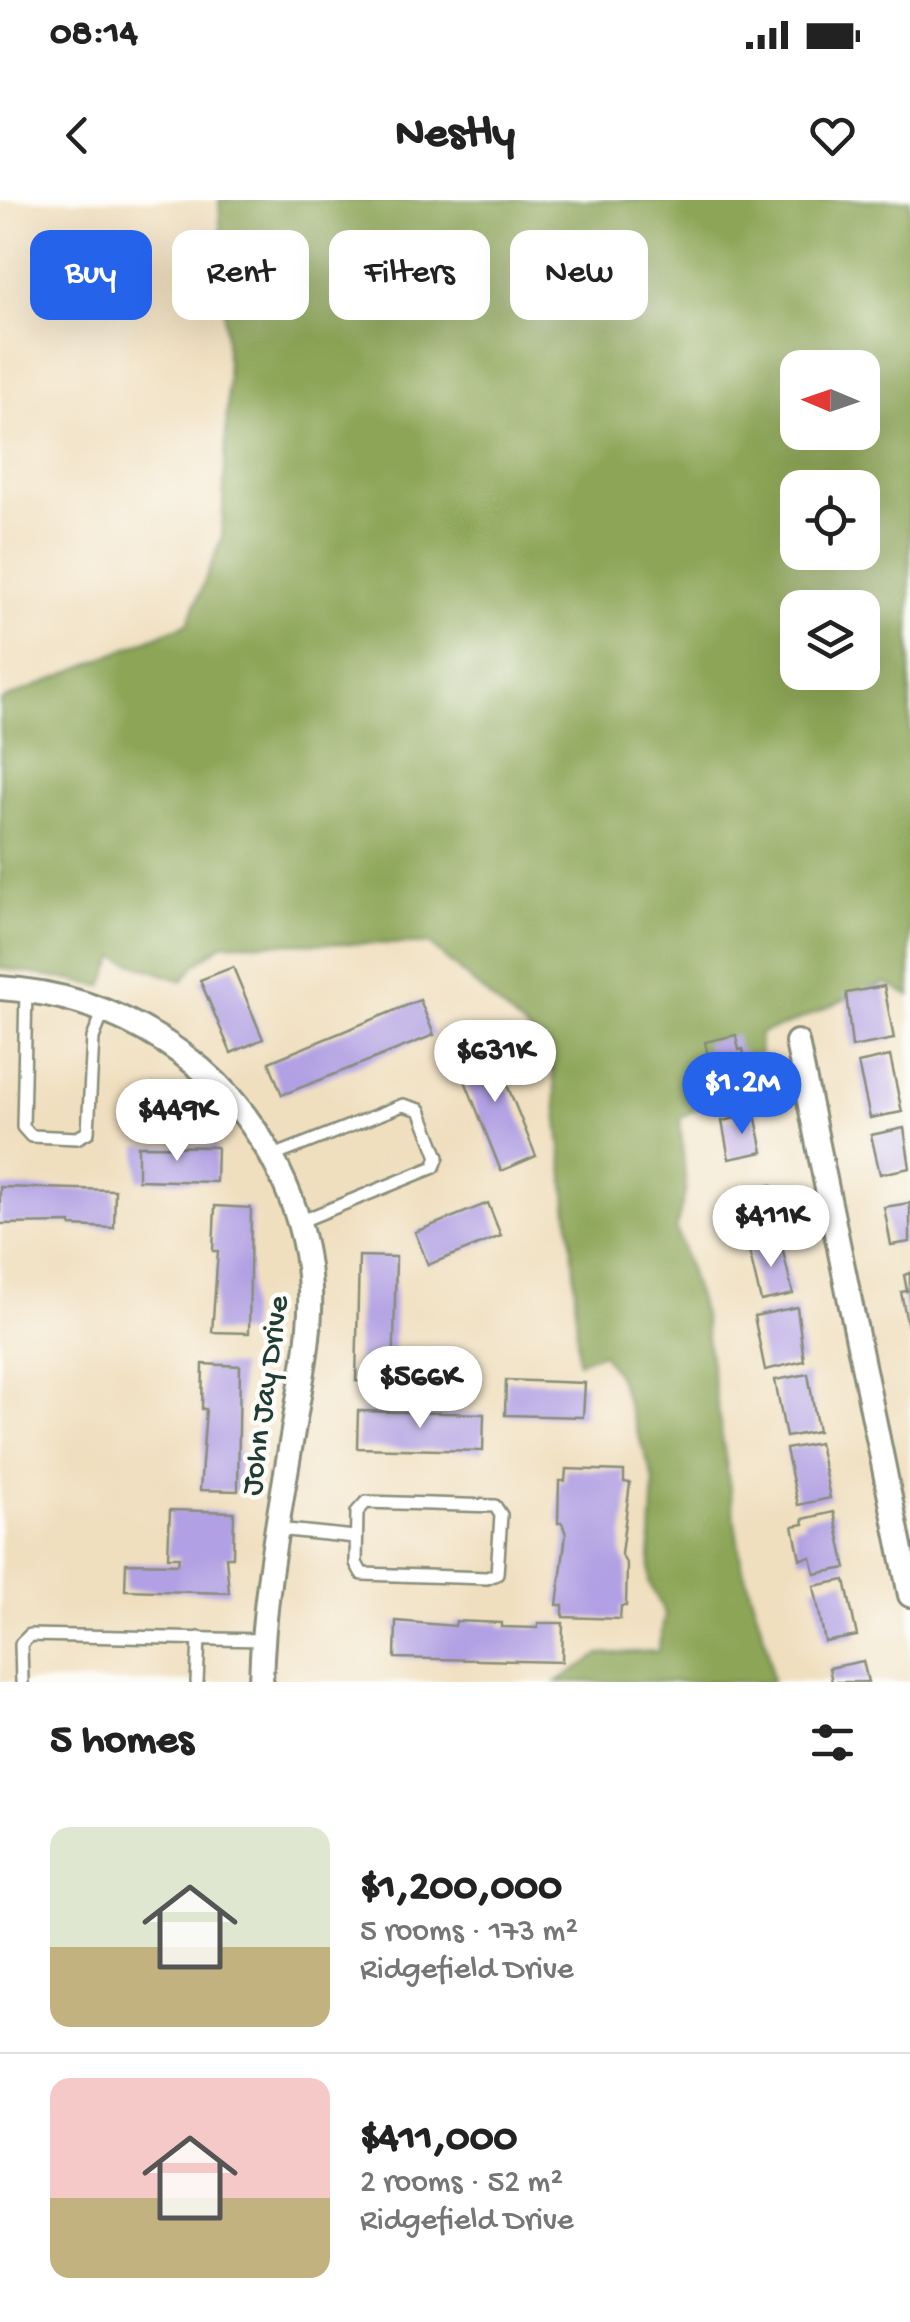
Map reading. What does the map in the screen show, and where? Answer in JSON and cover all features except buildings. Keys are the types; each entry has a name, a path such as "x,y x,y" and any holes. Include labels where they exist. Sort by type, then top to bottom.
{"street":[{"name":"John Jay Drive","path":"0,988 26,990 104,1010 154,1034 215,1081 251,1123 271,1157 299,1222 310,1288 310,1332 277,1530 262,1640 261,1682"},
{"path":"796,1042 910,1595"}],"lane":[{"path":"26,990 22,1127 31,1136 78,1138 88,1132 92,1038 104,1010"},
{"path":"271,1157 404,1105 420,1110 438,1157 434,1167 299,1222"},
{"path":"366,1502 490,1505 501,1515 500,1566 493,1578 362,1574 356,1566 356,1537 358,1508 366,1502"},
{"path":"277,1530 356,1537"},
{"path":"22,1682 21,1644 30,1635 262,1640"},
{"path":"197,1682 199,1638"}],"green space":[{"path":"219,200 910,200 910,996 885,983 760,1033 759,1083 709,1100 680,1119 686,1189 676,1228 704,1318 741,1561 768,1649 772,1682 556,1682 600,1654 658,1651 665,1614 649,1582 654,1480 618,1377 602,1353 578,1362 574,1269 553,1073 544,1045 429,944 224,943 196,964 182,981 115,957 103,986 0,968 0,701 188,623 222,537 228,386 225,320 309,320 309,230 220,230"}]}
